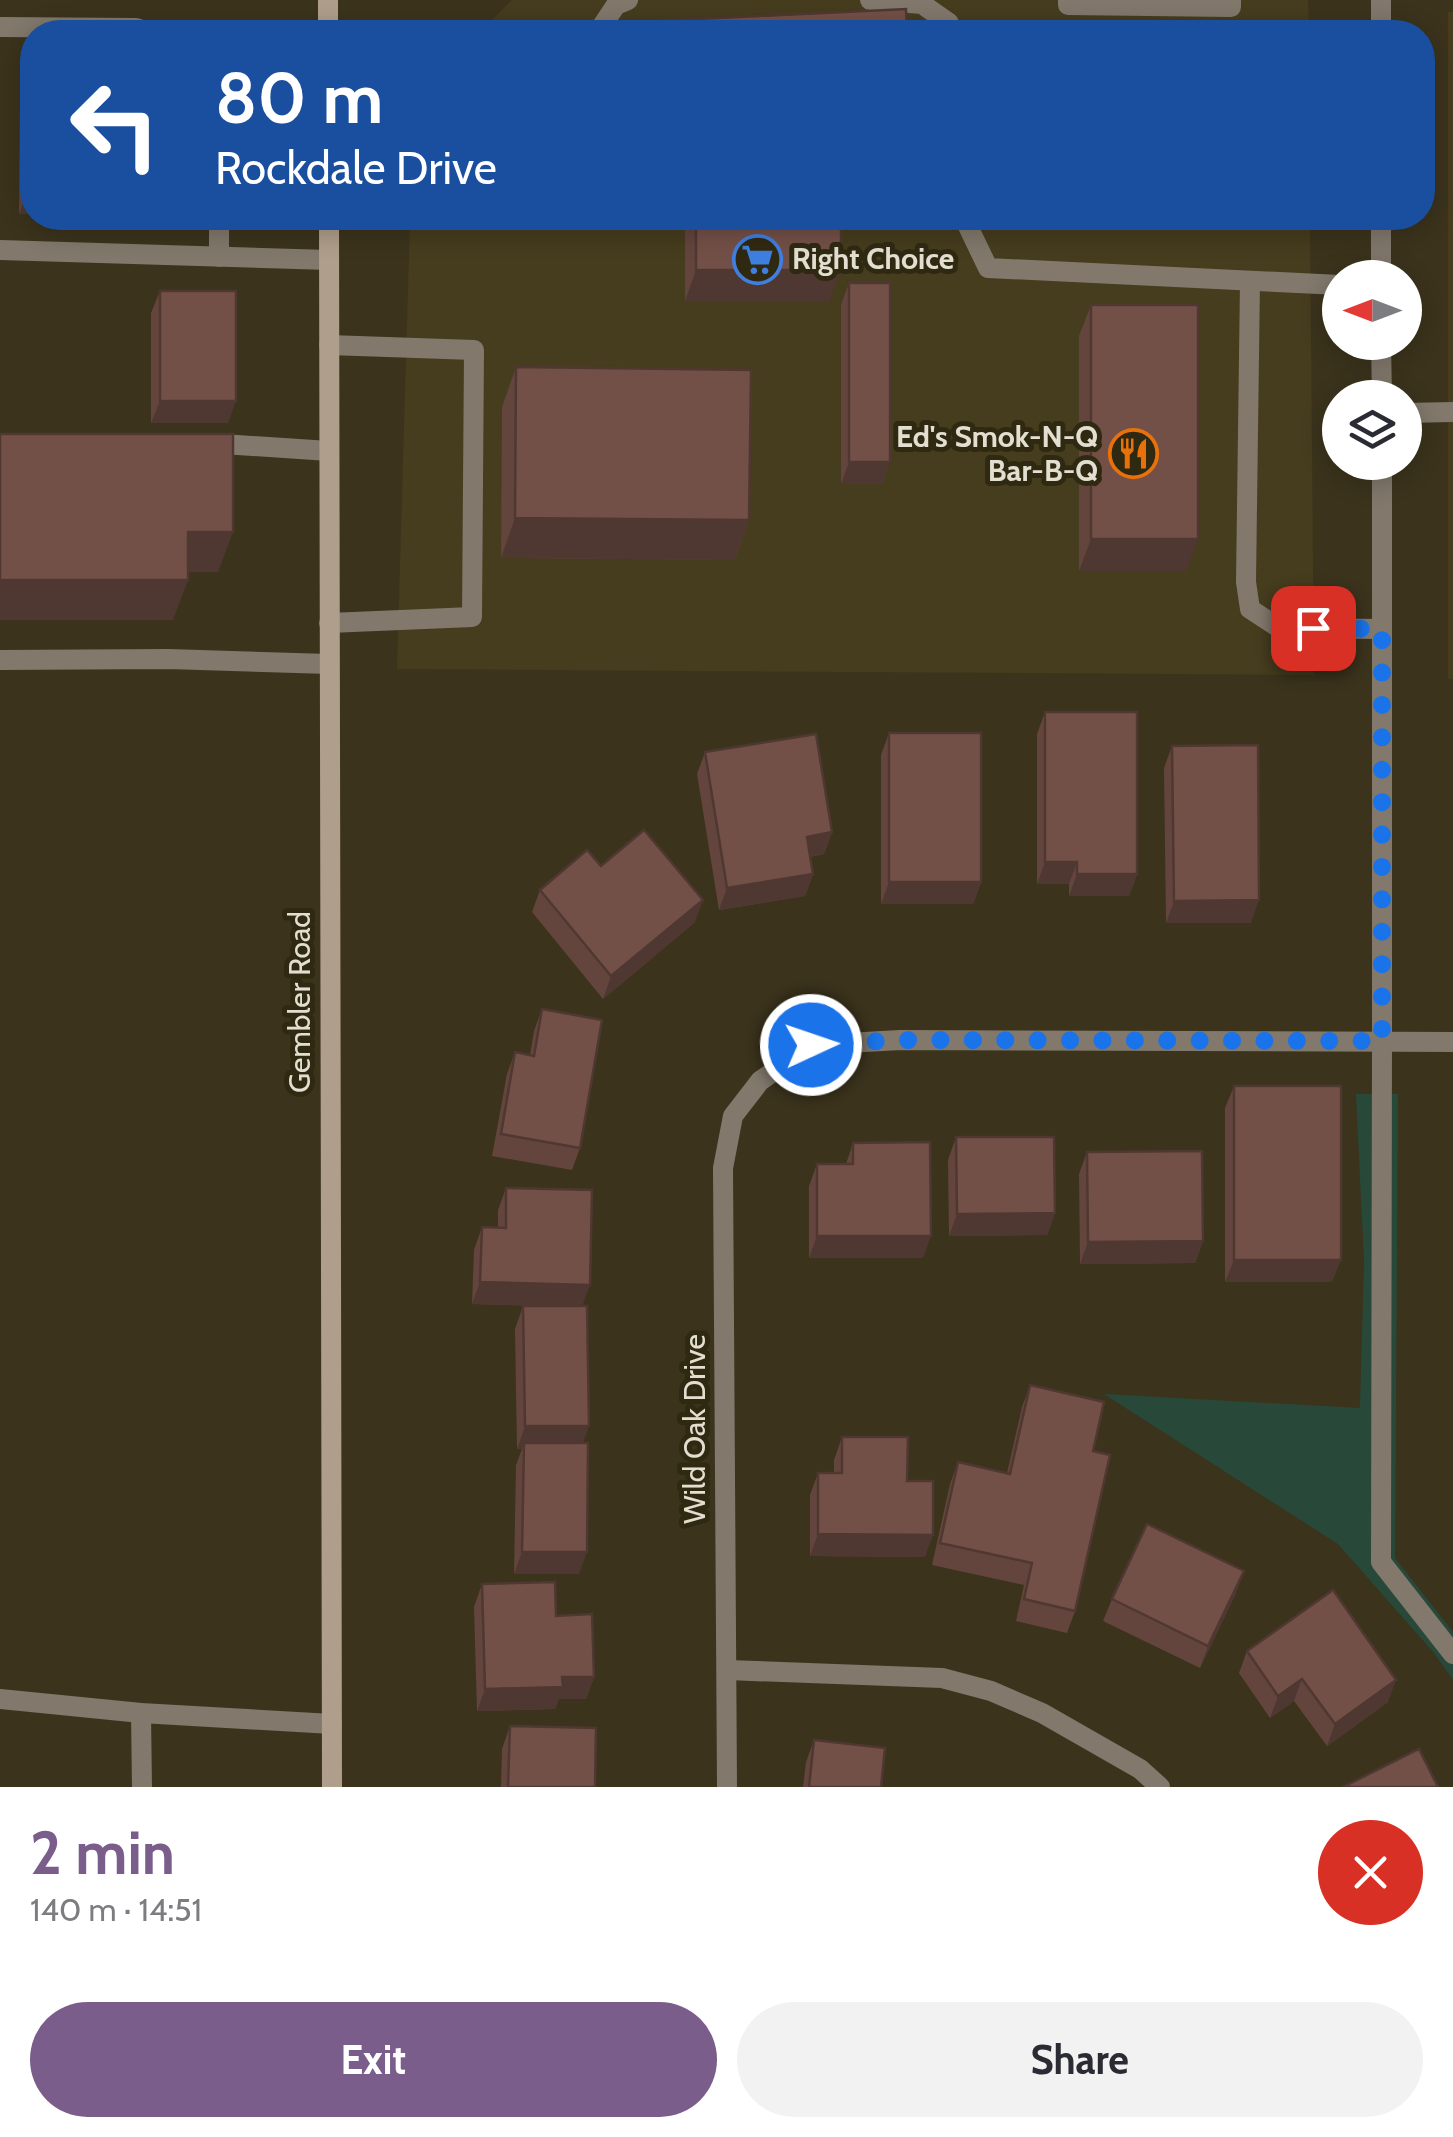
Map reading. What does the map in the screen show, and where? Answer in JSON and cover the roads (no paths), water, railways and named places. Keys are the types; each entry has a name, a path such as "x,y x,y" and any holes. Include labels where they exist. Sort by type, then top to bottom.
{"main road":[{"name":"Gembler Road","path":"329,230 332,1787"}],"street":[{"path":"606,20 616,5 628,0"},
{"path":"870,0 922,4 946,20"},
{"path":"1068,0 1068,5 1231,7 1231,0"},
{"path":"219,230 219,258"},
{"path":"970,230 988,268 1322,285"},
{"path":"1381,230 1381,260"},
{"path":"0,250 329,260"},
{"path":"1250,281 1246,563 1250,610 1279,628 1382,629"},
{"path":"329,344 474,350 472,618 330,622"},
{"path":"1422,413 1453,412"},
{"path":"189,443 329,451"},
{"path":"1382,480 1381,1562 1453,1654"},
{"path":"0,660 168,659 330,664"},
{"name":"Wild Oak Drive","path":"726,1787 723,1168 733,1116 760,1080 811,1045 900,1040 1382,1041"},
{"path":"1382,1041 1453,1042"},
{"path":"726,1670 942,1678 1042,1714 1140,1769 1160,1787"},
{"path":"0,1699 140,1713 332,1724"},
{"path":"140,1713 142,1787"}],"place":[{"name":"Right Choice","path":"757,259"},
{"name":"Ed's Smok-N-Q Bar-B-Q","path":"1133,454"}]}
